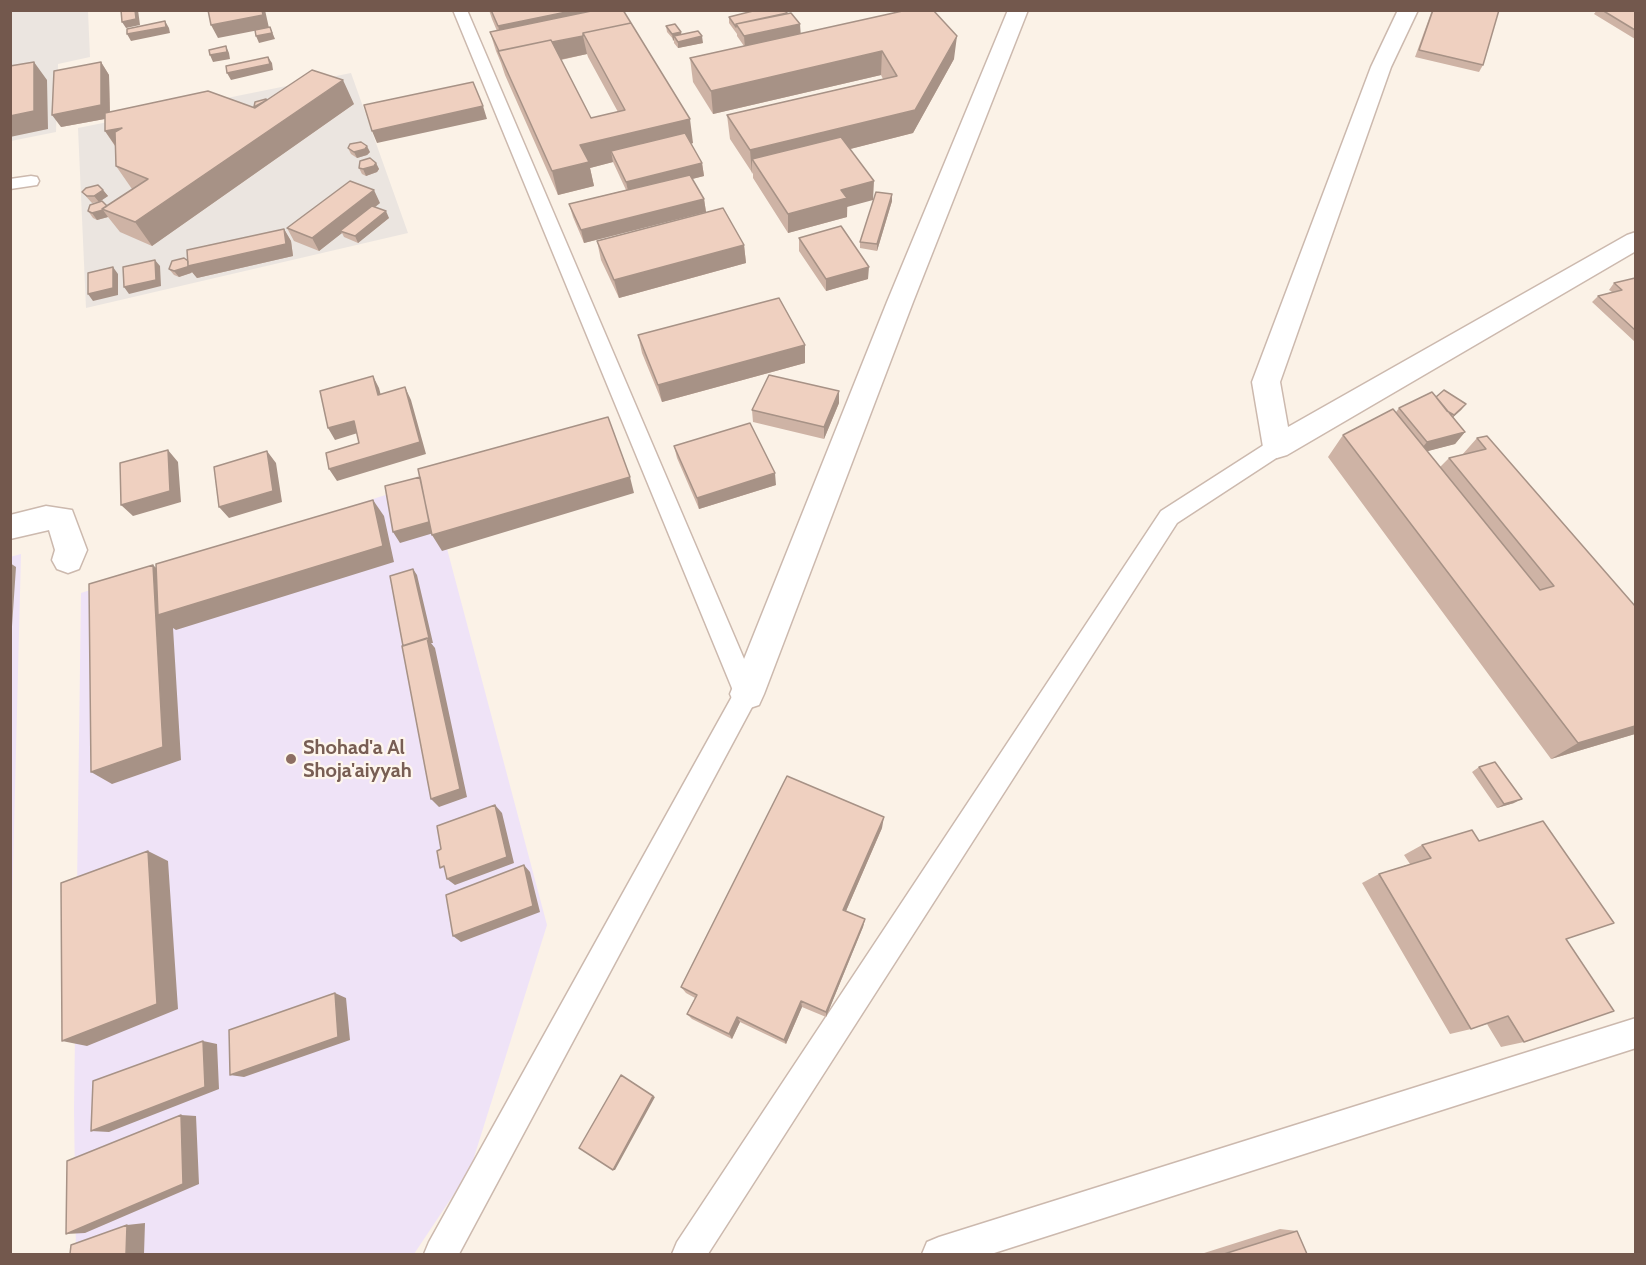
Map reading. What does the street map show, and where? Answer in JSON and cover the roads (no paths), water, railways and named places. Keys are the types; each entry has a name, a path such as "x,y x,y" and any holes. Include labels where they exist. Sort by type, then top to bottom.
{"street":[{"path":"747,694 896,313 1018,10"},
{"path":"1408,10 1381,67 1266,382 1277,447 1635,240"},
{"path":"10,527 46,518 61,519 71,550 68,560"}],"lane":[{"path":"441,1254 747,694 460,10"},
{"path":"10,184 31,181"},
{"path":"689,1254 1169,517 1277,447"},
{"path":"939,1254 1356,1124 1635,1033"}],"place":[{"name":"Shohad'a Al Shoja'aiyyah","path":"291,759"}]}
